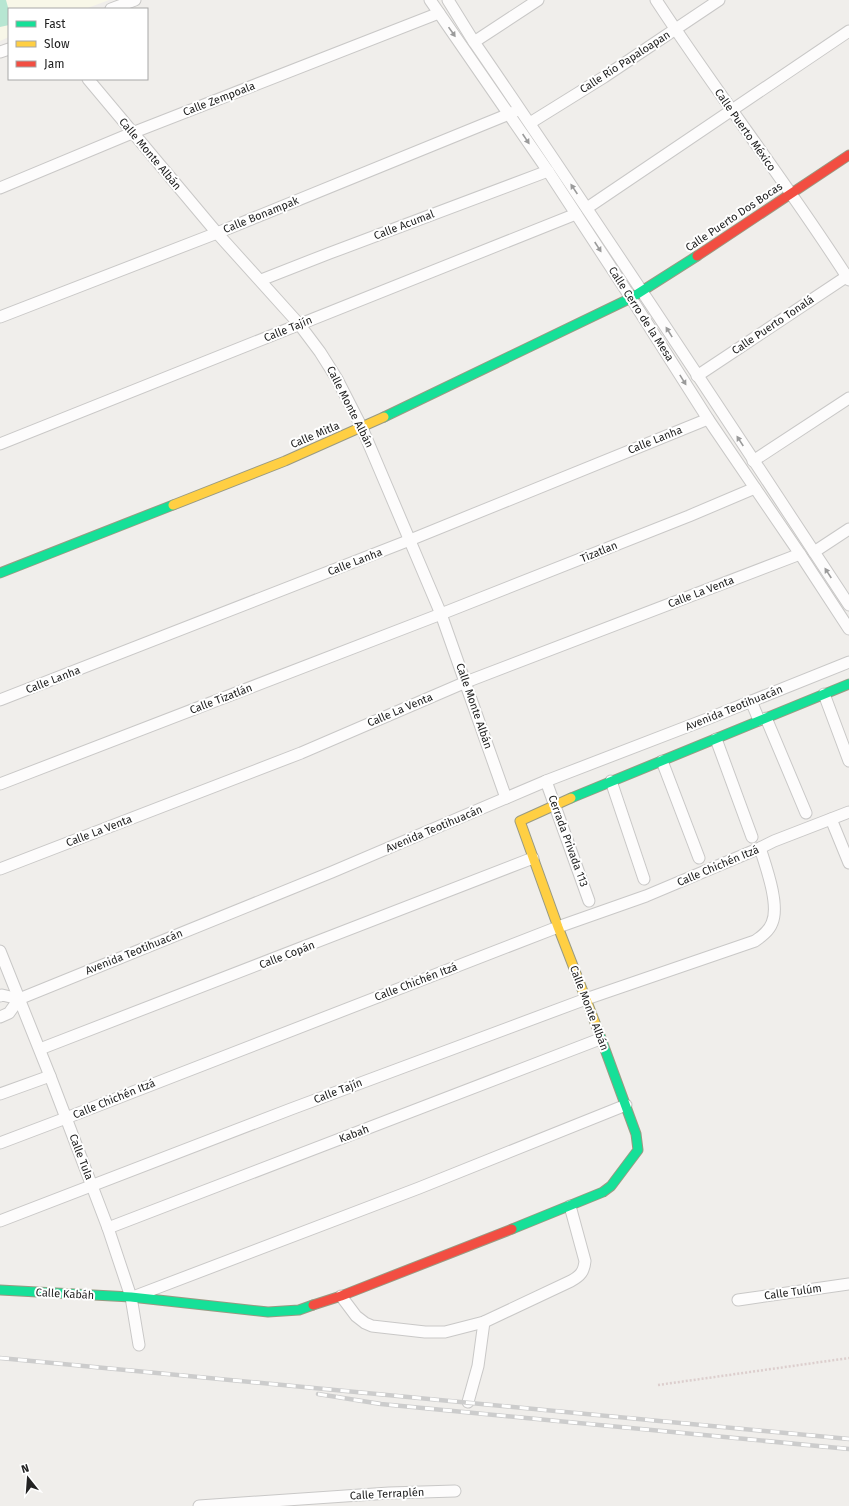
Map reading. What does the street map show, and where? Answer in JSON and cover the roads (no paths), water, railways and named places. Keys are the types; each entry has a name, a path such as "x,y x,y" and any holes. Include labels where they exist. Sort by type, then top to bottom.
{"street":[{"path":"114,8 134,0"},
{"name":"Calle Cerro de la Mesa","path":"430,0 548,171 708,419 849,629"},
{"name":"Calle Cerro de la Mesa","path":"448,0 474,42 643,291 697,376 849,605"},
{"path":"474,42 538,0"},
{"name":"Calle Puerto México","path":"656,0 848,277"},
{"name":"Calle Río Papaloapan","path":"530,123 718,0"},
{"name":"Calle Zempoala","path":"0,188 132,133 439,13"},
{"path":"587,208 849,32"},
{"name":"Calle Monte Albán","path":"89,80 216,233 261,280 299,324 320,352 337,379 362,428 441,614 506,798"},
{"name":"Calle Bonampak","path":"0,317 216,233 509,115 520,109"},
{"name":"Calle Puerto Dos Bocas","path":"631,298 849,155"},
{"name":"Calle Acumal","path":"261,280 548,171"},
{"name":"Calle Tajín","path":"0,444 576,214"},
{"name":"Calle Puerto Tonalá","path":"697,376 848,277"},
{"name":"Calle Mitla","path":"0,573 285,461 362,428 631,298"},
{"path":"753,461 849,398"},
{"name":"Calle Lanha","path":"0,700 410,540 708,419"},
{"name":"Tizatlan","path":"441,614 689,516 755,488"},
{"path":"814,552 849,529"},
{"name":"Calle La Venta","path":"0,869 301,753 466,682 800,554"},
{"name":"Calle Tizatlán","path":"0,784 441,614"},
{"name":"Avenida Teotihuacán","path":"19,999 332,872 546,781 849,662"},
{"path":"555,804 849,684"},
{"path":"824,694 849,761"},
{"path":"751,701 762,719 806,813"},
{"path":"716,739 752,837"},
{"path":"662,760 699,858"},
{"name":"Cerrada Privada 113","path":"546,781 589,901"},
{"path":"611,781 644,879"},
{"name":"Calle Monte Albán","path":"555,804 520,821 558,927 626,1105 636,1134 638,1150"},
{"name":"Calle Chichén Itzá","path":"0,1143 558,927 646,896 774,841 849,812"},
{"path":"831,819 849,863"},
{"name":"Calle Tajín","path":"92,1186 586,998 755,941 765,933 773,922 775,904 772,887 760,848"},
{"name":"Calle Copán","path":"40,1049 533,858"},
{"name":"Calle Tula","path":"0,951 40,1049 108,1228 131,1298 139,1345"},
{"path":"0,996 2,995 19,999 9,1013 0,1017"},
{"name":"Kabah","path":"108,1228 600,1039"},
{"path":"0,1094 50,1076"},
{"path":"131,1298 419,1188 626,1105"},
{"name":"Calle Kabáh","path":"0,1290 131,1298 260,1311 279,1312 299,1310 341,1296 602,1192 611,1186 638,1150"},
{"path":"0,1221 92,1186"},
{"path":"341,1296 360,1321 372,1326 445,1332 484,1322 571,1282 584,1270 585,1261 570,1206"},
{"name":"Calle Tulúm","path":"738,1300 849,1284"},
{"path":"468,1402 478,1366 484,1322"},
{"name":"Calle Terraplén","path":"199,1506 389,1493 455,1491"}],"railway":[{"path":"0,1358 849,1439"},
{"path":"318,1394 381,1404 849,1449"}]}
